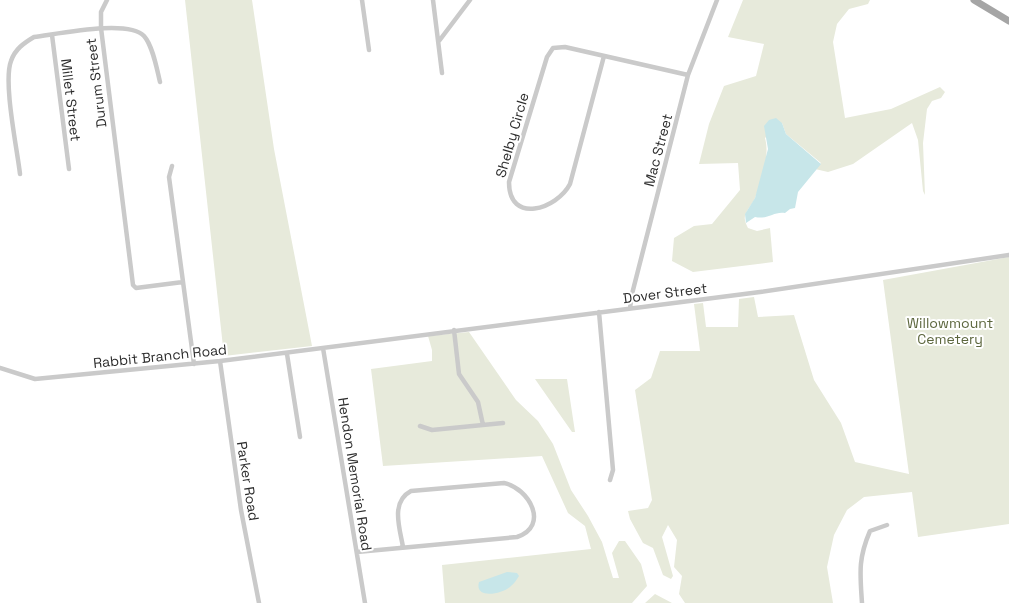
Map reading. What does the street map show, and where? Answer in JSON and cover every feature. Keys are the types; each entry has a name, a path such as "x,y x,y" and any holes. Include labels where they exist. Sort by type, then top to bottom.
{"main road":[{"path":"974,0 1009,21"}],"street":[{"name":"Durum Street","path":"107,0 101,12 101,28 134,287 183,282"},
{"path":"362,0 369,50"},
{"path":"434,0 442,73"},
{"path":"439,41 470,0"},
{"name":"Mac Street","path":"630,308 632,294 688,75 717,0"},
{"path":"20,174 8,77 11,61 16,50 34,37 101,28 136,30 145,37 155,60 160,82"},
{"name":"Millet Street","path":"52,34 69,169"},
{"name":"Shelby Circle","path":"604,56 570,184 567,190 556,199 533,209 524,209 517,206 512,200 509,182 550,51 558,47 565,47 688,75"},
{"path":"172,166 169,177 194,364"},
{"name":"Dover Street","path":"323,348 454,330 760,292 1009,255"},
{"path":"599,312 613,470 610,480"},
{"path":"454,330 459,374 478,402 483,425"},
{"name":"Rabbit Branch Road","path":"0,368 34,380 287,354 323,348"},
{"name":"Hendon Memorial Road","path":"323,348 365,603"},
{"path":"287,354 300,437"},
{"name":"Parker Road","path":"220,361 241,510 259,603"},
{"path":"420,426 432,430 504,423"},
{"path":"357,552 403,548 517,537 529,531 533,525 533,509 518,488 504,483 411,492 401,499 397,510 403,548"},
{"path":"862,603 859,569 862,550 870,531 887,525"}],"green space":[{"path":"185,0 252,0 274,149 312,346 224,356"},
{"path":"743,0 870,0 868,4 849,9 837,24 833,42 845,118 891,109 940,87 945,92 941,98 932,101 927,109 923,143 925,195 923,191 918,140 912,123 853,164 828,172 815,169 821,163 786,134 782,123 765,138 767,152 763,176 755,198 745,217 745,222 748,228 757,231 770,228 773,262 693,272 672,261 674,238 694,226 712,224 740,190 738,163 699,164 709,124 724,86 756,76 764,44 728,37"},
{"name":"Willowmount Cemetery","path":"1009,257 1009,524 918,537 912,492 864,497 847,510 834,535 827,567 833,603 685,603 679,594 682,576 674,567 677,540 668,525 662,537 673,576 671,579 663,575 653,548 643,543 630,519 628,511 648,508 652,500 635,390 651,378 660,351 700,351 694,304 703,303 706,327 738,327 739,299 754,297 758,317 794,315 814,380 841,423 855,462 909,474 883,280"},
{"path":"469,332 516,400 538,421 553,444 571,490 588,516 602,542 613,578 619,578 612,553 619,541 625,541 641,564 647,586 632,603 445,603 442,565 591,549 585,526 568,513 542,456 383,466 371,369 432,361 432,350 428,336"},
{"path":"535,379 567,379 575,432 572,432"},
{"path":"655,594 672,603 645,603"}],"water":[{"path":"776,118 782,123 786,134 821,164 798,192 795,208 790,209 785,213 778,213 760,218 755,217 746,223 745,214 755,198 768,149 764,126 769,120"},
{"path":"507,572 517,573 519,576 507,589 490,594 481,591 479,588 479,582"}]}
